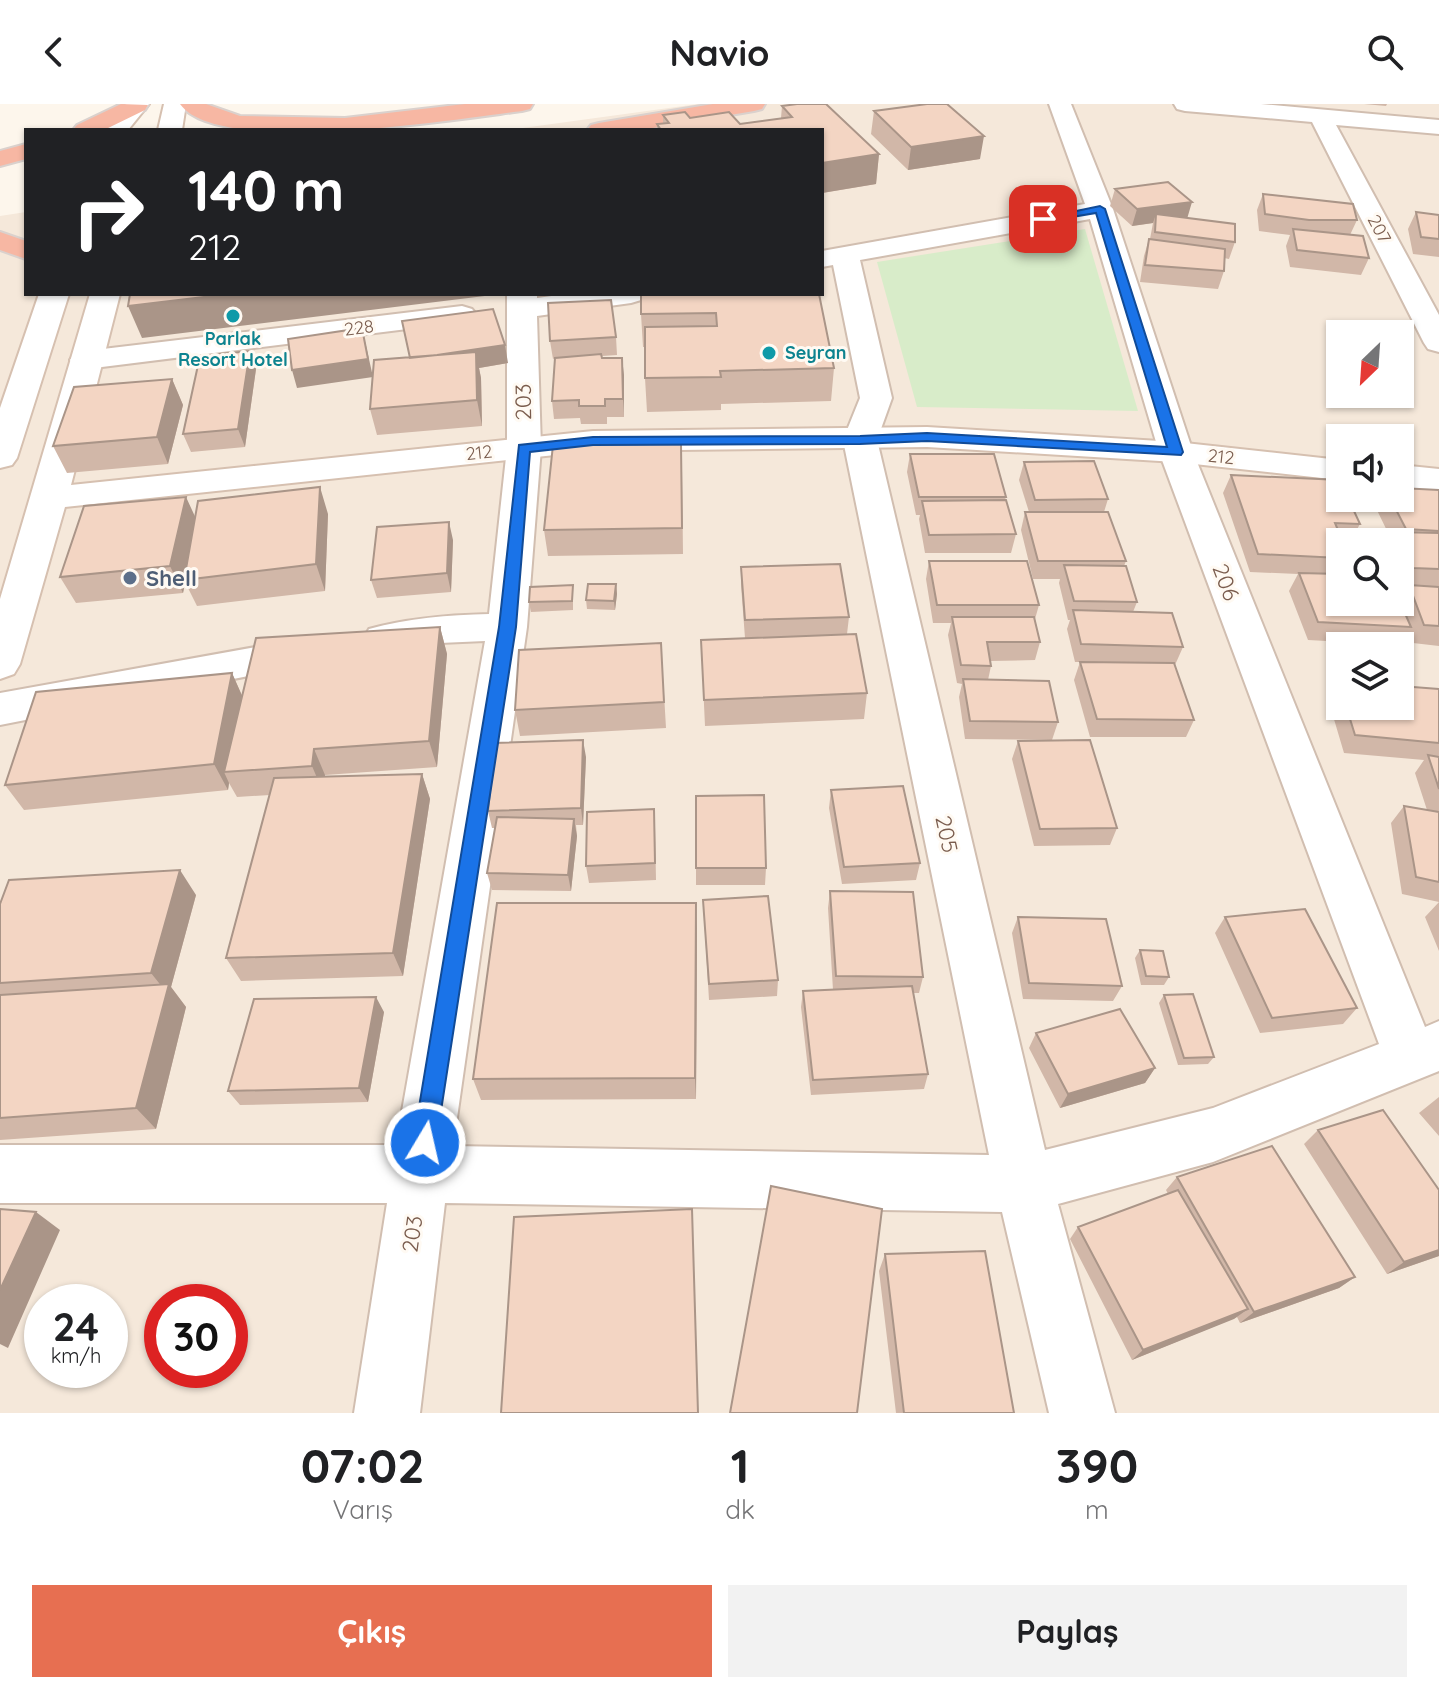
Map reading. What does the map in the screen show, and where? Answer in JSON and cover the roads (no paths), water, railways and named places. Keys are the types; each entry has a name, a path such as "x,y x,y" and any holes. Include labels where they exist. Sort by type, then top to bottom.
{"highway":[{"path":"191,104 216,118 255,125 351,123"},
{"path":"320,128 522,104"},
{"path":"611,128 754,104"},
{"path":"89,128 137,105"},
{"path":"0,159 24,152"},
{"path":"0,175 24,171"},
{"path":"4,226 24,249"}],"street":[{"path":"170,128 175,104"},
{"name":"206","path":"1060,104 1100,209 1176,452 1425,1050"},
{"path":"1185,104 1433,126"},
{"path":"1415,104 1433,126"},
{"path":"117,128 137,105"},
{"name":"207","path":"1320,116 1439,343"},
{"path":"860,440 876,398 834,257 1100,209"},
{"path":"1,453 53,296"},
{"path":"0,664 50,498 104,296"},
{"name":"228","path":"86,360 522,301 600,296"},
{"name":"203","path":"387,1413 420,1174 507,627 524,448 522,301"},
{"name":"212","path":"50,498 593,441 927,437 1176,452 1326,468"},
{"name":"205","path":"860,440 1024,1184 1082,1413"},
{"path":"1414,477 1439,480"},
{"path":"0,709 218,666 440,629 507,627"},
{"path":"0,1174 420,1174 1024,1184 1213,1135 1425,1050"}],"place":[{"name":"Parlak Resort Hotel","path":"233,316"},
{"name":"Seyran","path":"769,353"},
{"name":"Shell","path":"130,578"}]}
